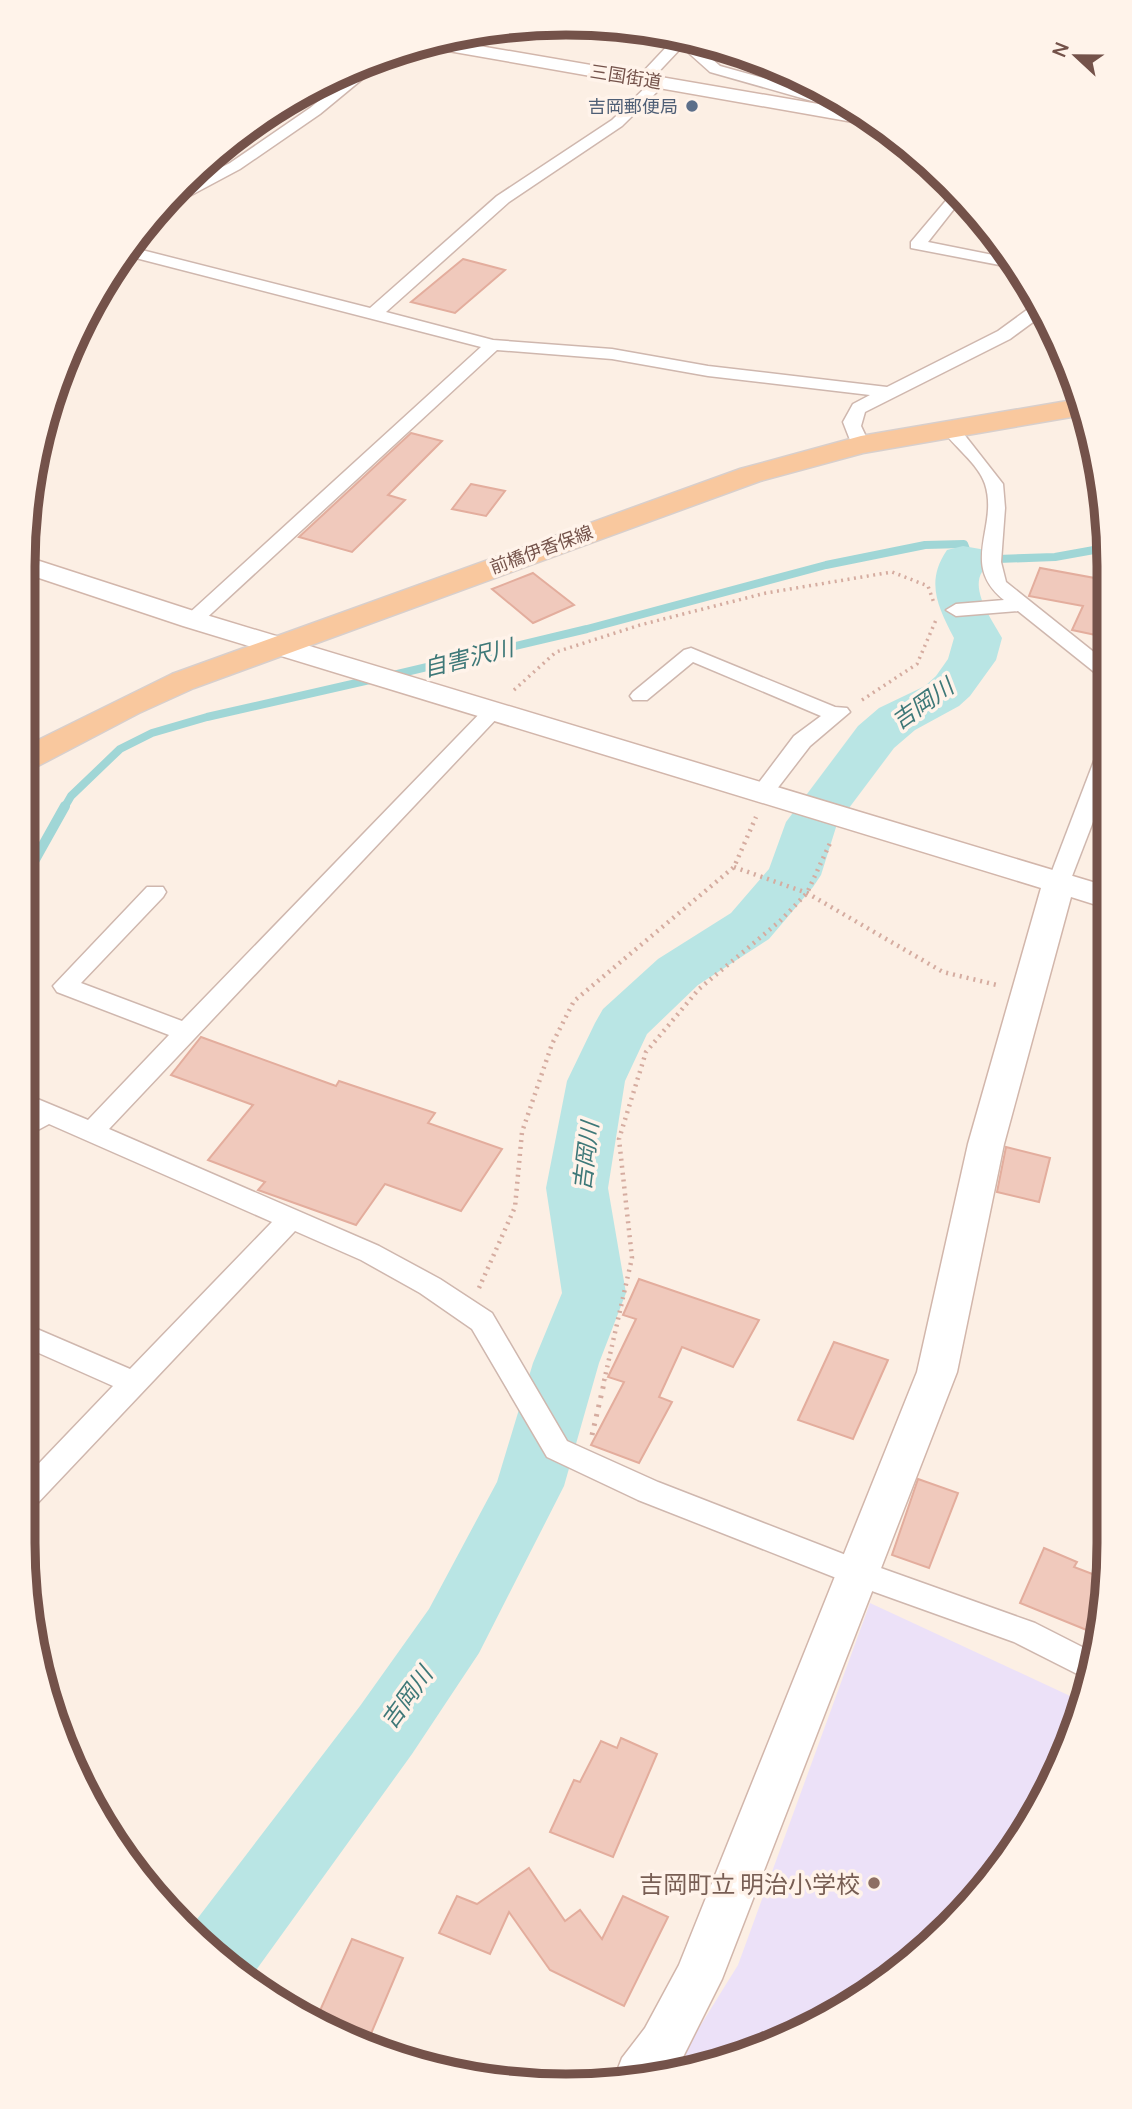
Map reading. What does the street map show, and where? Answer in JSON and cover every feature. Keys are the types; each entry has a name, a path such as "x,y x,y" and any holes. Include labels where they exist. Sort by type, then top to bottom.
{"main road":[{"name":"前橋伊香保線","path":"35,754 127,706 183,681 465,576 750,475 861,445 1073,408"}],"street":[{"path":"373,314 503,199 617,123 652,81 675,46"},
{"name":"三国街道","path":"453,47 846,115"},
{"path":"695,51 715,69 796,88"},
{"path":"743,76 753,69"},
{"path":"195,187 235,166 315,111 353,80"},
{"path":"835,108 836,113"},
{"path":"951,202 917,245 1001,262"},
{"path":"137,254 494,345 611,354 708,371 887,393"},
{"path":"861,445 851,425 852,417 859,408 1004,335 1033,314"},
{"path":"193,620 494,345"},
{"path":"950,428 994,483 994,538 990,573 997,585 1097,665"},
{"path":"35,568 193,620 1097,895"},
{"path":"956,610 1020,605"},
{"path":"640,696 691,654 838,714"},
{"path":"91,1132 493,711"},
{"path":"773,796 802,741 838,714"},
{"path":"647,2067 663,2046 698,1979 855,1572 937,1372 986,1144 1058,884 1097,782"},
{"path":"155,892 65,986 186,1032"},
{"path":"35,1107 370,1253 482,1321 557,1449 586,1464 855,1572 1024,1632 1083,1663"},
{"path":"35,1121 48,1112"},
{"path":"35,1486 291,1219"},
{"path":"35,1339 134,1383"}],"path":[{"path":"493,711 538,664 555,652 640,625 766,593 892,572 928,586 938,614 917,664 887,686 838,714"},
{"path":"471,1314 485,1271 515,1207 522,1132 552,1044 573,1001 734,867 757,816 773,796"},
{"path":"586,1464 632,1258 619,1139 646,1052 699,989 780,921 807,893 836,815"},
{"path":"734,867 807,893 943,972 1028,992"}],"shaded area":[{"name":"吉岡町立 明治小学校","path":"870,1603 1074,1698 1057,1746 1042,1778 1008,1838 965,1893 916,1942 861,1985 801,2019 737,2046 678,2062 738,1965"}],"building":[{"path":"463,259 505,270 455,313 411,302"},
{"path":"411,433 442,441 388,495 405,500 352,552 299,537"},
{"path":"471,484 505,491 486,516 452,509"},
{"path":"1040,568 1095,578 1097,573 1097,635 1072,630 1083,606 1029,596"},
{"path":"533,573 574,605 533,623 492,589"},
{"path":"201,1037 336,1086 339,1081 435,1113 428,1123 502,1149 461,1211 385,1184 356,1225 258,1190 265,1182 208,1160 253,1105 171,1075"},
{"path":"1006,1147 1050,1158 1039,1202 997,1192"},
{"path":"639,1279 759,1320 733,1367 682,1347 659,1397 672,1402 639,1463 591,1445 624,1382 608,1377 636,1319 623,1315"},
{"path":"834,1342 888,1360 853,1439 798,1420"},
{"path":"918,1479 958,1493 929,1568 892,1555"},
{"path":"1044,1548 1077,1562 1074,1567 1096,1575 1089,1631 1020,1603"},
{"path":"621,1738 657,1754 613,1857 550,1832 574,1780 580,1782 601,1741 617,1748"},
{"path":"529,1868 565,1921 580,1910 602,1939 623,1896 668,1917 624,2006 550,1970 509,1912 490,1954 439,1933 457,1896 477,1904"},
{"path":"352,1939 403,1958 370,2036 319,2013"}],"waterway":[{"name":"自害沢川","path":"389,676 587,629 826,565 925,545 964,544 970,560 1055,557 1097,550"},
{"name":"吉岡川","path":"224,1948 386,1730 454,1631 530,1486 566,1363 594,1293 577,1188 596,1081 623,1023 678,972 750,926 794,875 812,822 876,737 897,719 942,696 953,686 972,660 978,638 957,592 963,560 970,560"},
{"name":"自害沢川","path":"64,808 71,796 120,749 152,733 207,717 374,679"},
{"name":"自害沢川","path":"35,860 65,806"}],"place":[{"name":"吉岡郵便局","path":"692,106"},
{"name":"吉岡町立 明治小学校","path":"874,1883"}]}
